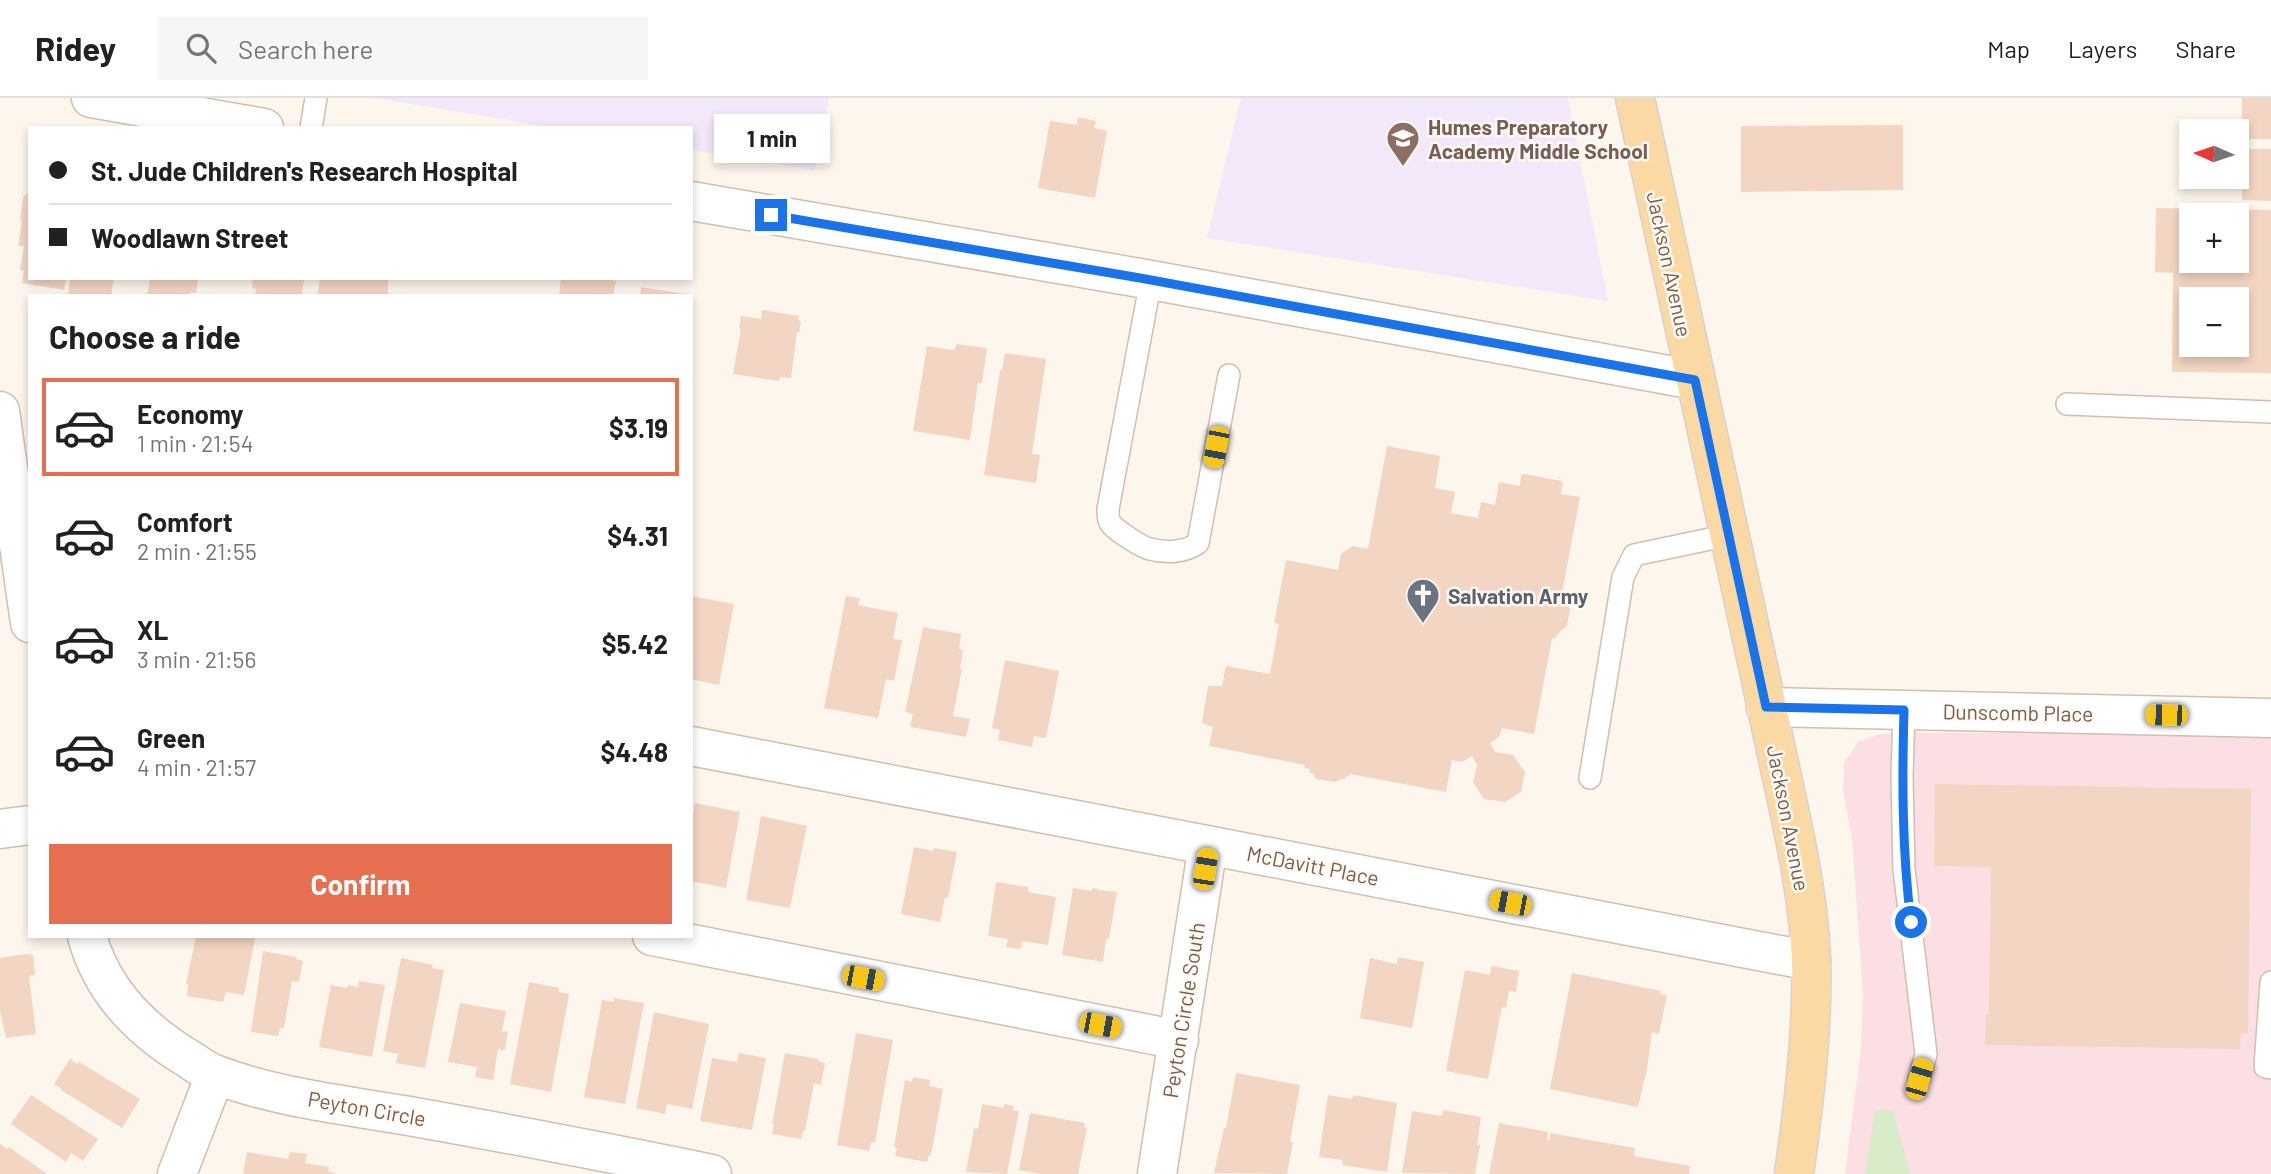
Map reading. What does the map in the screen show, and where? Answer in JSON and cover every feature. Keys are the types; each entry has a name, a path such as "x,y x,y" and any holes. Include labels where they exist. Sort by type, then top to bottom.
{"main road":[{"name":"Jackson Avenue","path":"1635,98 1799,856 1807,908 1811,961 1807,1082 1794,1174"}],"street":[{"path":"91,98 252,126"},
{"path":"693,201 1151,280 1695,380"},
{"path":"0,411 28,607"},
{"name":"Dunscomb Place","path":"1766,707 2271,718"},
{"name":"McDavitt Place","path":"693,747 1811,961"},
{"path":"0,829 28,825"},
{"name":"Peyton Circle South","path":"1157,1174 1208,845"},
{"name":"Peyton Circle","path":"87,938 105,980 129,1013 162,1043 215,1075 264,1089 563,1159 712,1174"},
{"path":"662,938 1179,1040"},
{"path":"177,1174 215,1075"}],"lane":[{"path":"311,126 316,98"},
{"path":"1151,280 1108,509 1111,525 1147,549 1180,551 1191,549 1198,543 1229,375"},
{"path":"2067,404 2271,412"},
{"path":"1590,778 1623,577 1634,555 1729,535"},
{"path":"1904,710 1902,776 1905,869 1926,1054 1919,1079"},
{"path":"2271,982 2265,1067 2271,1068"}],"shaded area":[{"path":"375,98 829,98 815,170 693,150 693,126 545,126"},
{"name":"Humes Preparatory Academy Middle School","path":"1241,98 1568,98 1608,301 1207,238"},
{"path":"2271,733 2271,1174 1845,1174 1861,1048 1863,994 1852,839 1843,790 1844,763 1858,742 1880,734"}],"green space":[{"path":"1875,1110 1893,1110 1910,1174 1865,1174"}],"building":[{"path":"2242,98 2271,98 2271,139 2249,139 2249,119 2242,119"},
{"path":"1078,117 1096,121 1094,128 1107,131 1095,198 1038,188 1050,121 1077,125"},
{"path":"1903,125 1903,190 1741,192 1741,126"},
{"path":"2249,149 2271,149 2271,201 2242,200 2242,189 2249,189"},
{"path":"28,192 28,280 66,280 64,290 22,283 24,271 20,270 24,246 18,246 23,197"},
{"path":"2156,208 2179,208 2179,273 2249,273 2249,210 2271,210 2271,373 2172,372 2173,273 2155,272"},
{"path":"70,280 114,280 111,294 68,294"},
{"path":"150,280 198,280 196,293 147,294"},
{"path":"253,280 304,280 302,294 255,294 256,289 252,288"},
{"path":"320,280 388,280 388,294 317,294"},
{"path":"561,280 616,281 613,294 559,294"},
{"path":"641,287 686,294 640,294"},
{"path":"762,310 799,316 798,320 801,321 791,378 780,377 779,381 733,374 741,316 761,319"},
{"path":"957,344 987,350 982,383 978,383 970,440 913,431 927,346 954,350"},
{"path":"1005,353 1046,359 1032,454 1040,455 1036,483 984,475"},
{"name":"Salvation Army","path":"1387,446 1440,456 1435,488 1455,492 1451,513 1478,518 1481,502 1495,505 1499,482 1520,486 1521,475 1524,474 1561,481 1561,494 1580,497 1562,593 1565,593 1564,599 1567,599 1570,609 1567,626 1556,638 1552,638 1534,734 1502,728 1499,737 1490,743 1495,752 1513,755 1525,772 1521,792 1505,802 1484,799 1473,782 1477,765 1472,756 1462,762 1452,760 1446,792 1350,774 1349,777 1335,782 1316,779 1313,773 1309,772 1310,769 1304,768 1305,765 1209,746 1213,727 1202,723 1208,686 1222,686 1226,666 1270,674 1279,624 1274,623 1286,560 1338,570 1341,554 1353,546 1368,549"},
{"path":"693,596 734,604 719,685 693,679"},
{"path":"846,596 860,598 858,605 898,613 893,639 902,640 894,681 886,679 878,718 824,708"},
{"path":"923,627 961,634 959,649 963,650 962,669 953,716 970,719 966,737 910,727 913,714 905,712"},
{"path":"1005,660 1059,671 1046,738 1034,736 1032,747 998,740 1000,730 992,728"},
{"path":"1935,784 2251,789 2248,1033 2241,1033 2240,1049 1985,1045 1986,1014 1989,1015 1991,867 1934,866"},
{"path":"695,803 740,812 726,888 693,881"},
{"path":"761,816 807,826 790,908 746,900"},
{"path":"914,847 957,852 948,898 945,897 940,922 901,914"},
{"path":"996,882 1028,887 1028,892 1056,897 1048,945 1022,941 1021,949 1006,947 1008,939 988,936"},
{"path":"1073,888 1117,892 1103,962 1062,955"},
{"path":"196,938 255,938 244,995 226,992 223,1002 187,996 186,984"},
{"path":"263,951 296,957 303,961 299,982 292,981 284,1028 280,1028 278,1036 251,1032"},
{"path":"33,955 35,975 29,976 36,1034 6,1038 0,1011 0,958"},
{"path":"1398,957 1424,962 1412,1028 1360,1018 1370,958 1397,964"},
{"path":"401,958 444,970 425,1068 396,1063 398,1054 383,1051"},
{"path":"1491,966 1519,971 1516,992 1509,991 1506,1008 1502,1007 1488,1079 1446,1071 1465,970 1490,975"},
{"path":"1572,973 1661,991 1660,994 1667,995 1659,1034 1652,1032 1638,1107 1550,1089"},
{"path":"359,981 385,985 372,1057 319,1047 331,985 358,987"},
{"path":"529,982 559,988 559,992 569,994 551,1092 510,1084"},
{"path":"614,998 644,1003 625,1104 584,1097 602,1000 614,1002"},
{"path":"460,1003 506,1011 502,1032 508,1031 505,1050 498,1049 493,1080 475,1077 477,1067 448,1062"},
{"path":"654,1012 709,1024 692,1109 667,1104 665,1114 636,1108"},
{"path":"856,1033 893,1040 875,1143 871,1142 869,1151 837,1145"},
{"path":"739,1053 766,1058 752,1130 700,1121 712,1058 737,1062"},
{"path":"785,1053 818,1059 825,1063 821,1085 814,1083 801,1139 772,1134"},
{"path":"70,1059 140,1099 122,1128 54,1084"},
{"path":"1236,1073 1300,1085 1287,1174 1214,1173"},
{"path":"913,1077 930,1080 929,1086 943,1089 931,1155 927,1162 895,1156 897,1148 894,1147 905,1080 912,1082"},
{"path":"31,1095 98,1139 83,1161 71,1153 66,1162 11,1124"},
{"path":"1328,1095 1352,1099 1353,1095 1397,1103 1387,1172 1342,1165 1343,1160 1319,1157"},
{"path":"982,1104 1004,1108 1004,1104 1014,1106 1013,1111 1019,1111 1007,1174 966,1172 974,1128 978,1129"},
{"path":"1443,1110 1481,1117 1475,1174 1402,1173 1412,1111 1442,1116"},
{"path":"1030,1113 1085,1123 1084,1127 1087,1128 1078,1174 1040,1174 1019,1170"},
{"path":"1499,1123 1548,1132 1547,1140 1550,1140 1550,1133 1635,1148 1634,1156 1690,1166 1689,1174 1489,1174"},
{"path":"0,1144 7,1149 9,1147 47,1174 0,1174"},
{"path":"247,1152 288,1159 290,1152 307,1154 305,1163 329,1167 328,1171 337,1174 243,1174"}],"place":[{"name":"Humes Preparatory Academy Middle School","path":"1403,168"},
{"name":"Salvation Army","path":"1423,625"}],"route":[{"path":"771,215 1140,278 1695,380 1766,707 1904,710 1902,776 1905,869 1911,922"}]}
